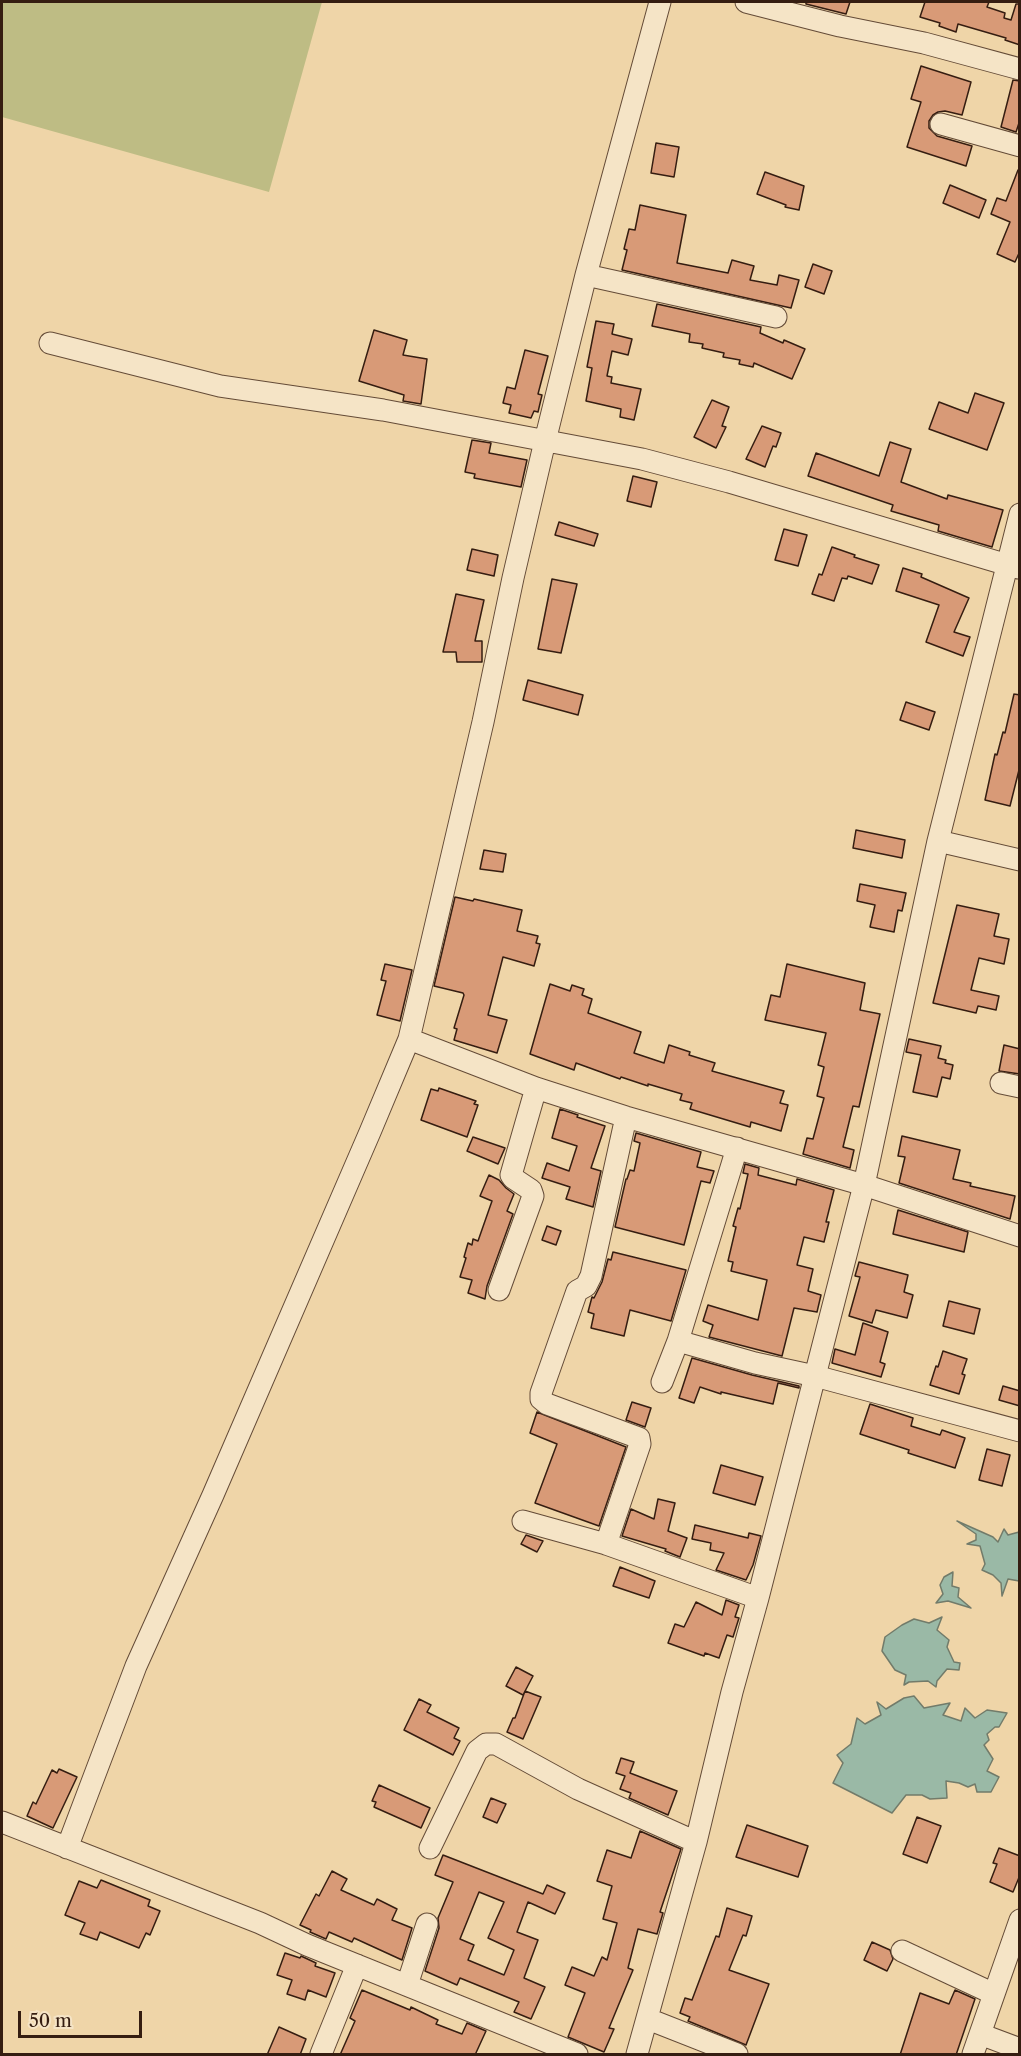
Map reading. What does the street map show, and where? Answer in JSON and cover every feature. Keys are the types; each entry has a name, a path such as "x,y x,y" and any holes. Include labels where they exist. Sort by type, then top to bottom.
{"street":[{"path":"66,1848 136,1666 218,1484 409,1039 483,722 545,441 586,274 660,2"},
{"path":"746,2 840,26 924,43 1020,69"},
{"path":"941,124 1020,146"},
{"path":"586,274 776,317"},
{"path":"50,343 220,386 383,410 642,459 729,482 1013,566"},
{"path":"638,2055 696,1842 732,1692 864,1185 938,841 1013,566 1020,514"},
{"path":"938,841 1020,860"},
{"path":"409,1039 536,1088 626,1117 864,1185 1020,1236"},
{"path":"499,1290 533,1196 531,1190 513,1179 511,1175 536,1088"},
{"path":"606,1544 640,1444 639,1438 547,1404 541,1399 541,1393 577,1291 586,1286 591,1276 626,1117"},
{"path":"662,1382 678,1341 736,1148"},
{"path":"678,1341 1020,1431"},
{"path":"523,1521 606,1544 758,1598"},
{"path":"430,1848 477,1751 486,1744 496,1744 578,1789 696,1842"},
{"path":"2,1822 260,1923 576,2055"},
{"path":"973,2055 1020,1920"},
{"path":"407,1985 427,1924"},
{"path":"902,1952 994,1994"},
{"path":"321,2055 357,1965"},
{"path":"648,2019 737,2055"},
{"path":"980,2034 1020,2049"}],"shaded area":[{"path":"2,2 322,2 269,192 2,117"},
{"path":"957,1521 993,1537 998,1542 1004,1529 1008,1535 1019,1532 1019,1581 1008,1579 1002,1596 1001,1583 993,1575 982,1570 985,1564 980,1546 967,1544 976,1540 976,1534"},
{"path":"953,1572 952,1586 959,1588 958,1597 971,1608 948,1601 936,1603 943,1594 940,1585 944,1577"},
{"path":"942,1617 937,1630 949,1640 947,1647 954,1662 960,1663 959,1670 947,1669 937,1681 936,1687 928,1681 909,1682 904,1685 906,1675 895,1670 882,1651 885,1637 914,1619 929,1623"},
{"path":"914,1696 924,1708 950,1703 943,1715 961,1721 965,1708 975,1718 987,1710 1007,1713 999,1727 995,1727 987,1734 989,1740 984,1745 993,1759 987,1771 999,1777 991,1792 977,1792 975,1784 968,1787 946,1781 947,1798 930,1799 922,1795 906,1795 892,1813 833,1783 843,1763 837,1755 851,1744 857,1718 865,1724 881,1715 877,1702 886,1709 904,1698"}],"building":[{"path":"806,2 850,2 846,14 806,4"},
{"path":"925,2 989,2 987,7 1005,13 1004,18 1011,20 1016,4 1020,4 1020,45 1005,40 1006,38 958,24 956,32 939,26 940,23 920,17"},
{"path":"921,66 971,82 962,115 945,111 938,112 929,121 929,128 937,136 972,146 966,166 907,147 921,102 911,99"},
{"path":"1013,80 1020,81 1020,120 1016,132 1001,127"},
{"path":"656,143 679,147 674,177 651,173"},
{"path":"1018,170 1020,170 1020,251 1015,262 997,254 1010,222 991,214 997,198 1006,201"},
{"path":"765,172 804,186 799,210 785,207 786,205 757,194"},
{"path":"950,185 986,200 979,218 943,203"},
{"path":"640,205 686,215 677,263 728,273 732,260 754,266 750,280 777,285 779,275 799,280 791,308 622,270 629,229 635,230"},
{"path":"813,264 832,271 824,294 805,287"},
{"path":"657,304 761,327 760,333 805,349 792,379 754,363 753,367 739,364 740,360 723,357 724,353 702,348 703,344 689,342 690,334 652,326"},
{"path":"596,321 614,324 612,334 632,339 628,355 612,351 607,376 612,377 611,383 641,389 634,420 620,417 621,409 586,401 592,368 587,367"},
{"path":"374,330 407,340 403,355 427,359 421,404 403,401 404,395 359,381"},
{"path":"525,350 548,356 538,394 542,395 538,412 534,411 531,418 509,413 511,405 503,403 507,387 515,389"},
{"path":"975,393 1004,403 987,450 929,429 939,402 968,413"},
{"path":"712,400 729,407 722,426 726,427 716,448 694,437"},
{"path":"762,426 781,433 765,467 746,459"},
{"path":"472,440 491,443 489,453 527,460 521,487 474,478 475,474 465,472"},
{"path":"890,442 911,449 901,482 947,499 948,495 1003,510 992,547 938,531 939,525 891,511 893,505 808,476 816,453 879,476"},
{"path":"633,476 657,482 651,507 627,501"},
{"path":"559,522 598,534 594,546 555,535"},
{"path":"784,529 807,535 798,566 775,560"},
{"path":"832,547 879,565 872,584 848,576 847,579 842,578 834,601 812,594"},
{"path":"472,549 498,555 494,576 467,570"},
{"path":"903,568 922,574 921,577 969,598 954,632 970,637 963,656 926,642 939,605 896,591"},
{"path":"552,579 577,584 561,653 538,649"},
{"path":"456,594 484,600 475,641 482,641 482,662 457,662 456,652 443,652"},
{"path":"528,680 583,695 578,715 523,700"},
{"path":"1014,694 1020,695 1020,766 1010,806 985,800 995,754 997,755 1003,732 1005,733"},
{"path":"906,702 935,712 929,730 900,720"},
{"path":"856,830 905,840 902,858 853,848"},
{"path":"484,850 506,854 503,872 480,869"},
{"path":"860,884 906,893 902,911 898,910 894,932 870,927 875,905 857,901"},
{"path":"455,897 522,910 517,931 538,936 536,943 540,944 534,966 503,957 488,1015 507,1020 497,1053 454,1040 457,1029 454,1028 464,995 434,986"},
{"path":"957,905 999,914 994,936 1009,939 1004,964 979,958 971,990 999,996 996,1010 978,1006 976,1013 933,1003"},
{"path":"385,964 412,970 400,1021 377,1015 386,981 381,980"},
{"path":"787,964 865,983 860,1010 880,1014 859,1107 853,1106 843,1147 854,1150 850,1168 803,1154 807,1138 813,1139 824,1098 817,1096 824,1067 818,1065 826,1033 765,1020 771,995 780,997"},
{"path":"550,984 570,991 572,985 584,989 582,995 592,999 588,1013 641,1032 634,1053 664,1063 669,1045 690,1052 689,1055 715,1063 712,1071 784,1091 780,1103 788,1105 781,1131 751,1122 750,1127 690,1109 692,1103 680,1100 682,1094 621,1077 620,1079 576,1063 574,1070 530,1054"},
{"path":"909,1039 941,1046 938,1058 953,1065 950,1079 942,1077 937,1097 913,1092 921,1055 906,1052"},
{"path":"1004,1045 1020,1049 1020,1074 999,1071"},
{"path":"439,1088 476,1101 474,1104 478,1105 467,1137 421,1120 431,1089 438,1091"},
{"path":"560,1109 605,1126 591,1168 601,1171 593,1207 566,1199 570,1187 542,1178 547,1163 569,1171 577,1146 552,1138"},
{"path":"636,1133 701,1152 697,1167 714,1171 710,1183 701,1181 684,1245 615,1227 626,1179 630,1170 634,1171 640,1143 634,1141"},
{"path":"902,1136 960,1150 953,1179 971,1183 970,1186 1015,1196 1010,1219 899,1183 905,1157 898,1156"},
{"path":"473,1137 505,1148 498,1164 467,1151"},
{"path":"745,1164 759,1168 758,1175 796,1185 797,1179 834,1190 826,1222 829,1222 824,1242 804,1237 797,1265 813,1269 808,1291 821,1295 817,1312 794,1308 782,1356 709,1337 713,1325 703,1321 708,1305 758,1320 767,1280 731,1271 733,1262 728,1261 736,1227 733,1226 738,1208 740,1209 748,1174 743,1173"},
{"path":"489,1175 499,1180 514,1194 507,1211 513,1214 487,1286 485,1299 468,1293 472,1280 460,1277 468,1243 472,1245 473,1239 478,1241 492,1201 480,1196"},
{"path":"898,1210 968,1232 964,1252 893,1234"},
{"path":"547,1226 561,1231 556,1245 542,1240"},
{"path":"613,1252 686,1270 671,1321 630,1310 624,1336 591,1328 594,1314 588,1312 592,1297 594,1298 602,1282 608,1259 611,1260"},
{"path":"859,1262 908,1275 904,1292 913,1295 907,1318 876,1310 872,1323 849,1316 860,1277 855,1276"},
{"path":"949,1301 980,1309 974,1334 943,1326"},
{"path":"863,1323 888,1332 880,1362 885,1364 881,1377 832,1363 835,1349 855,1355"},
{"path":"943,1351 967,1359 959,1394 930,1385"},
{"path":"692,1358 799,1386 799,1388 778,1383 773,1404 721,1392 721,1394 700,1387 694,1403 679,1398"},
{"path":"1003,1386 1020,1391 1020,1406 999,1400"},
{"path":"632,1402 651,1408 645,1427 626,1420"},
{"path":"870,1404 913,1418 911,1426 940,1435 942,1430 965,1438 955,1468 860,1434"},
{"path":"537,1412 626,1447 599,1526 535,1503 557,1444 530,1433"},
{"path":"987,1449 1010,1455 1002,1486 979,1480"},
{"path":"721,1465 763,1477 755,1505 713,1493"},
{"path":"658,1499 675,1503 668,1531 687,1538 680,1557 665,1551 666,1549 622,1536 631,1509 654,1519"},
{"path":"695,1525 748,1538 749,1533 761,1536 746,1580 716,1570 724,1553 710,1550 711,1543 692,1539"},
{"path":"526,1535 543,1541 537,1552 521,1544"},
{"path":"620,1567 655,1581 649,1598 613,1586"},
{"path":"726,1600 739,1605 735,1617 739,1618 733,1637 727,1635 719,1658 705,1653 704,1656 668,1643 675,1624 684,1627 696,1602 722,1615"},
{"path":"516,1667 533,1676 523,1695 506,1686"},
{"path":"525,1691 541,1697 523,1739 507,1732"},
{"path":"419,1699 431,1705 427,1712 459,1728 454,1738 460,1741 453,1755 404,1730"},
{"path":"621,1758 634,1762 630,1773 677,1791 668,1815 629,1798 631,1793 620,1789 625,1776 616,1773"},
{"path":"59,1769 77,1777 53,1828 27,1816 33,1802 36,1804 52,1770 57,1773"},
{"path":"379,1785 430,1808 421,1828 374,1807 376,1802 372,1801"},
{"path":"491,1798 506,1804 497,1823 483,1817"},
{"path":"917,1817 941,1826 927,1863 903,1854"},
{"path":"747,1825 808,1846 798,1877 736,1857"},
{"path":"640,1831 681,1849 660,1912 663,1913 657,1934 638,1929 628,1968 633,1970 609,2028 614,2029 604,2052 568,2037 585,1993 565,1985 572,1967 594,1976 602,1957 607,1960 617,1923 603,1919 612,1886 597,1881 607,1850 631,1858"},
{"path":"999,1848 1020,1856 1020,1875 1013,1892 990,1882 997,1864 993,1863"},
{"path":"443,1855 543,1894 547,1885 565,1893 555,1914 528,1902 517,1932 538,1940 524,1978 545,1987 531,2019 514,2012 519,2002 460,1978 457,1985 425,1971 439,1928 438,1918 453,1882 435,1875","holes":["479,1892 504,1902 488,1938 514,1950 504,1975 468,1960 474,1945 460,1939"]},
{"path":"332,1871 347,1879 341,1890 374,1905 377,1899 397,1909 392,1920 412,1928 402,1960 354,1938 352,1942 329,1932 326,1939 300,1925 316,1894 319,1896"},
{"path":"101,1880 150,1900 148,1906 160,1911 150,1935 146,1933 139,1948 100,1932 97,1940 80,1934 85,1923 65,1915 79,1881 97,1888"},
{"path":"727,1908 752,1916 746,1936 743,1935 729,1970 769,1984 746,2045 688,2021 690,2017 680,2013 685,1998 692,2000 716,1936 719,1937"},
{"path":"872,1942 890,1950 893,1959 887,1971 864,1960"},
{"path":"285,1953 300,1958 301,1956 316,1963 315,1966 335,1973 326,1997 308,1990 305,2000 287,1994 292,1980 277,1975"},
{"path":"362,1990 410,2010 411,2007 438,2020 436,2024 462,2034 467,2023 486,2031 475,2055 340,2055 355,2021 350,2018"},
{"path":"955,1990 975,1999 956,2055 900,2055 920,1993 949,2004"},
{"path":"279,2027 306,2039 300,2055 267,2055"}]}
